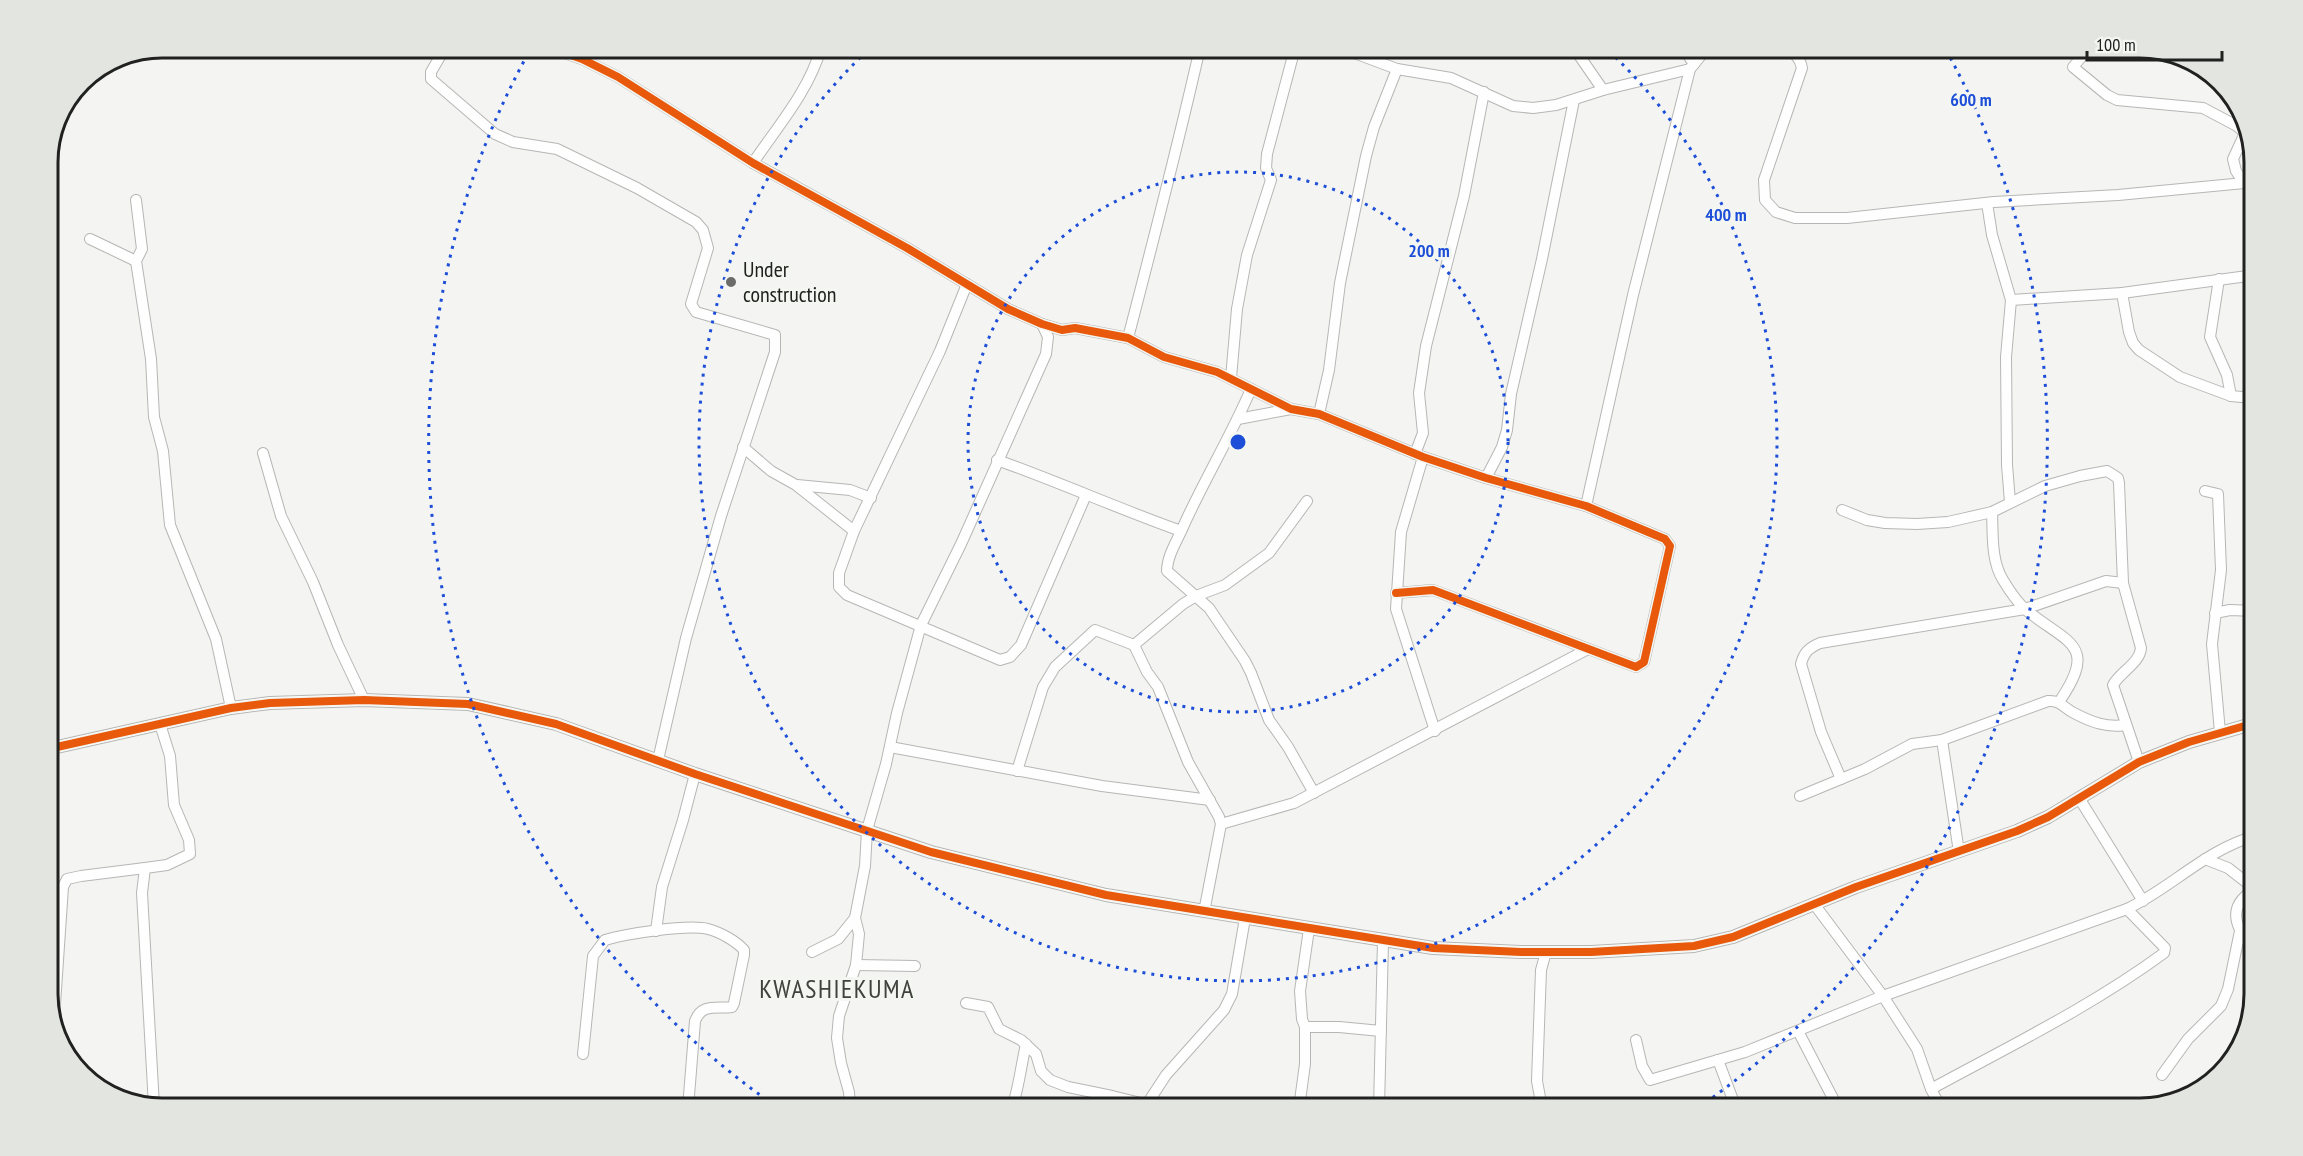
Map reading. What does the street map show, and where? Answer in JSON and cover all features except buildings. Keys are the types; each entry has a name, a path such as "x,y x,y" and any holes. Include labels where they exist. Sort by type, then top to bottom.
{"street":[{"path":"439,58 431,72 431,79 495,134 513,142 557,149 687,215 704,230 708,248 691,304 692,308 696,312 775,335 775,351 721,516 686,638 658,760"},
{"path":"577,58 618,77 753,163 907,248 1008,309 1062,330 1076,328 1128,338 1164,357 1209,369 1231,378 1291,409 1319,414 1419,456 1486,478 1586,506 1665,539 1669,543 1670,551 1644,662 1641,666 1636,667 1433,590 1396,593"},
{"path":"753,163 805,86 817,58"},
{"path":"1128,338 1153,249 1164,191 1184,120 1197,58"},
{"path":"1231,378 1241,283 1256,221 1271,180 1266,168 1267,154 1293,58"},
{"path":"1368,58 1397,69 1451,78 1513,106 1533,108 1574,100 1603,90 1692,67"},
{"path":"1581,58 1603,90"},
{"path":"1688,58 1692,67"},
{"path":"1586,506 1633,295 1692,67 1699,58"},
{"path":"1798,58 1802,68 1764,180 1765,200 1776,212 1795,218 1847,218 1987,203 2118,195 2244,183"},
{"path":"2081,58 2073,67 2107,95 2117,100 2161,102 2174,106 2203,108 2238,127"},
{"path":"1319,414 1329,370 1340,283 1366,156 1374,127 1397,69"},
{"path":"1435,731 1398,619 1396,593 1401,532 1423,433 1419,393 1426,346 1464,196 1484,92"},
{"path":"1486,478 1502,447 1507,430 1511,394 1553,207 1574,100"},
{"path":"2242,139 2233,159 2236,171 2244,178"},
{"path":"136,200 142,249 136,261 151,359 154,417 163,451 170,525 216,639 231,708"},
{"path":"1987,203 1992,235 2011,300 2006,357 2010,502"},
{"path":"90,239 136,261"},
{"path":"2011,300 2122,293 2244,276"},
{"path":"2219,279 2210,337 2227,375 2231,396"},
{"path":"967,284 940,351 854,531 839,573 839,587 847,595 1000,660 1010,657 1021,645 1086,495"},
{"path":"2122,293 2129,332 2133,343 2139,350 2180,377 2231,396 2244,396"},
{"path":"1042,324 1048,337 1046,354"},
{"path":"849,1098 837,1038 839,1016 856,965 859,934 855,918 865,866 867,830 921,625 961,544 1046,354 1062,330"},
{"path":"1251,388 1238,419 1181,531 1167,571 1212,612 1248,667 1269,720 1288,747 1314,793"},
{"path":"1238,419 1291,409"},
{"path":"743,447 771,471 796,485 854,531"},
{"path":"263,453 280,516 313,582 338,645 364,700"},
{"path":"997,460 1055,480 1086,495 1181,531"},
{"path":"1842,510 1885,523 1948,522 1992,512 2045,486 2107,471 2114,474 2119,483 2123,583 2141,648 2139,656 2113,685 2139,762"},
{"path":"796,485 850,490 871,498"},
{"path":"2205,491 2218,494 2221,570 2212,644 2220,732"},
{"path":"1134,645 1183,604 1196,596 1225,585 1269,553 1307,501"},
{"path":"1992,512 1995,559 2003,579 2025,609 2057,631 2071,645 2077,656 2078,668 2074,679 2059,702"},
{"path":"1841,779 1821,732 1804,675 1801,664 1804,654 1820,643 2025,609 2106,581 2123,583"},
{"path":"2215,613 2244,611"},
{"path":"1017,771 1043,687 1056,667 1095,630 1134,645 1147,672 1158,687 1188,762 1221,824 1204,912"},
{"path":"1221,824 1286,806 1314,793 1588,650"},
{"path":"59,747 231,708 270,703 364,700 481,706 556,724 695,774 931,852 1106,895 1433,948 1591,952 1694,946 1733,937 1814,904 2017,831 2048,817 2139,762 2220,732 2244,726"},
{"path":"1800,796 1865,769 1912,744 1942,740 2048,701 2059,702 2072,712 2103,726 2126,725"},
{"path":"59,946 63,887 67,879 167,866 190,854 189,840 174,806 170,756 160,724"},
{"path":"1942,740 1959,852"},
{"path":"890,747 1102,786 1210,800"},
{"path":"656,931 662,887 695,774"},
{"path":"2079,798 2143,901"},
{"path":"1636,1040 1642,1066 1650,1080 1745,1052 1883,996 2127,909 2143,901 2205,859 2244,839"},
{"path":"2205,859 2228,868 2244,880"},
{"path":"145,868 142,893 154,1097"},
{"path":"2244,896 2237,907 2235,917 2244,937"},
{"path":"1814,904 1883,996 1917,1049 1936,1098"},
{"path":"1931,1089 2079,1009 2123,983 2164,953 2165,948 2127,909"},
{"path":"812,952 838,939 855,918"},
{"path":"1149,1098 1166,1075 1224,1010 1232,994 1245,918"},
{"path":"583,1054 593,956 605,940 656,931 707,929 740,945 744,950 732,1007 706,1007 697,1014 689,1098"},
{"path":"1300,1098 1305,1064 1305,1027 1302,1019 1300,992 1309,929"},
{"path":"2162,1075 2188,1039 2222,1006 2228,989 2240,931"},
{"path":"1379,1098 1383,941"},
{"path":"1540,1098 1537,1081 1541,970 1546,952"},
{"path":"856,965 915,966"},
{"path":"966,1003 988,1007 999,1029 1026,1044 1036,1054 1041,1071 1050,1080 1068,1087 1120,1098"},
{"path":"1305,1027 1381,1031"},
{"path":"1798,1031 1833,1098"},
{"path":"1015,1098 1020,1085 1019,1074 1026,1044"},
{"path":"1718,1060 1732,1098"}],"cycle path":[{"path":"579,58 618,77 753,163 907,248 1008,309 1062,330 1075,328 1128,338 1164,357 1217,372 1291,409 1319,414 1423,457 1486,478 1586,506 1665,539 1670,546 1644,662 1636,667 1433,590 1396,593"},
{"path":"59,747 231,708 270,703 364,700 468,704 556,724 695,774 931,852 1106,895 1433,948 1591,952 1694,946 1733,937 1856,887 2017,831 2048,817 2139,762 2189,742 2244,726"}],"place":[{"name":"Under construction","path":"731,282"}],"district":[{"name":"KWASHIEKUMA","path":"837,988"}]}
